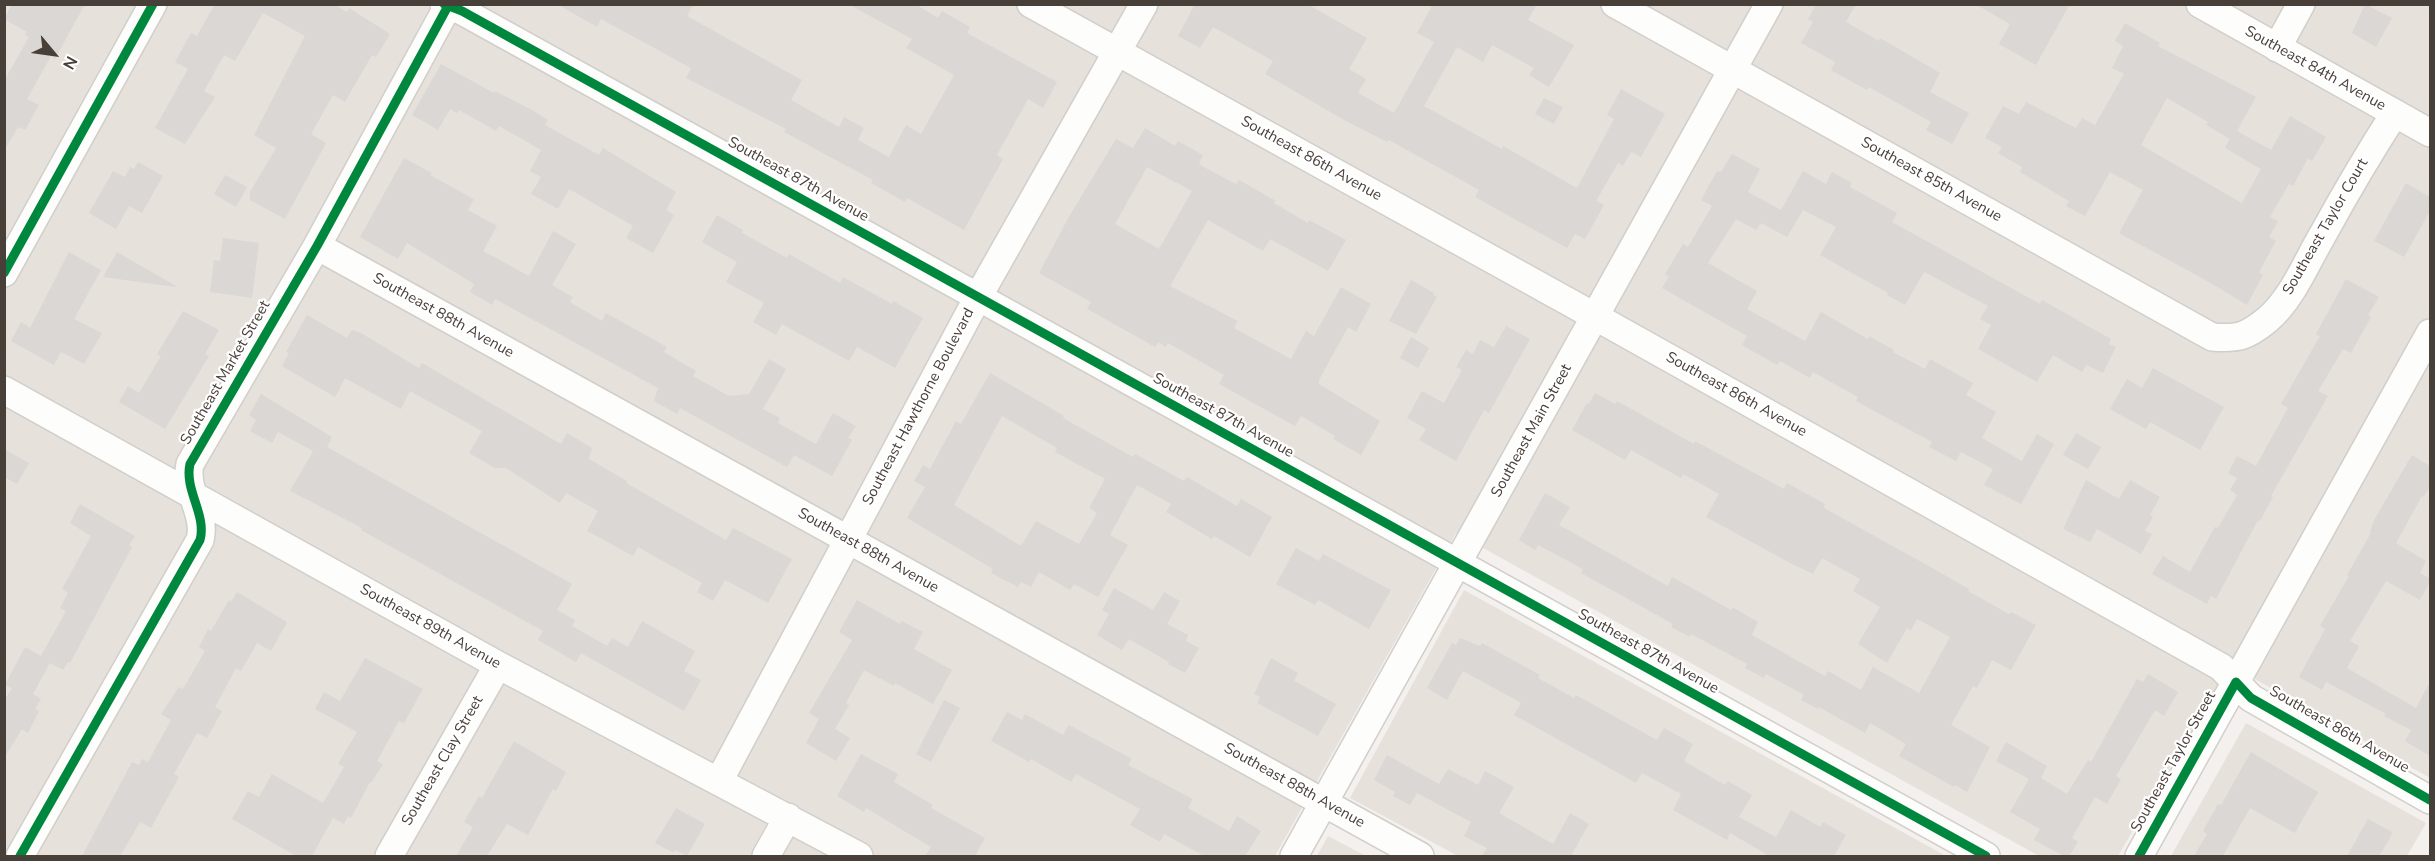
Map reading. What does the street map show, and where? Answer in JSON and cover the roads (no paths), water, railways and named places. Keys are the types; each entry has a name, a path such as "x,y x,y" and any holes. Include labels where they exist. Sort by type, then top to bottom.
{"street":[{"path":"4,273 153,4"},
{"name":"Southeast 86th Avenue","path":"1031,4 2221,667 2251,698 2430,800"},
{"name":"Southeast Hawthorne Boulevard","path":"719,781 978,297 1144,4"},
{"name":"Southeast 85th Avenue","path":"1615,4 2212,337 2234,339 2250,333"},
{"name":"Southeast Main Street","path":"1294,856 1596,317 1768,4"},
{"name":"Southeast 84th Avenue","path":"2200,4 2430,133"},
{"path":"2277,48 2301,4"},
{"name":"Southeast Market Street","path":"20,856 200,540 202,524 189,476 190,464 317,246 447,5"},
{"name":"Southeast 87th Avenue","path":"447,5 462,11 1986,856"},
{"name":"Southeast Taylor Court","path":"2250,333 2269,319 2290,292 2361,166 2395,113"},
{"name":"Southeast 88th Avenue","path":"317,246 1419,856"},
{"name":"Southeast Taylor Street","path":"2139,856 2430,333"},
{"name":"Southeast 89th Avenue","path":"4,390 498,665 859,856"},
{"name":"Southeast Clay Street","path":"389,856 498,665"},
{"path":"766,856 788,817"}]}
